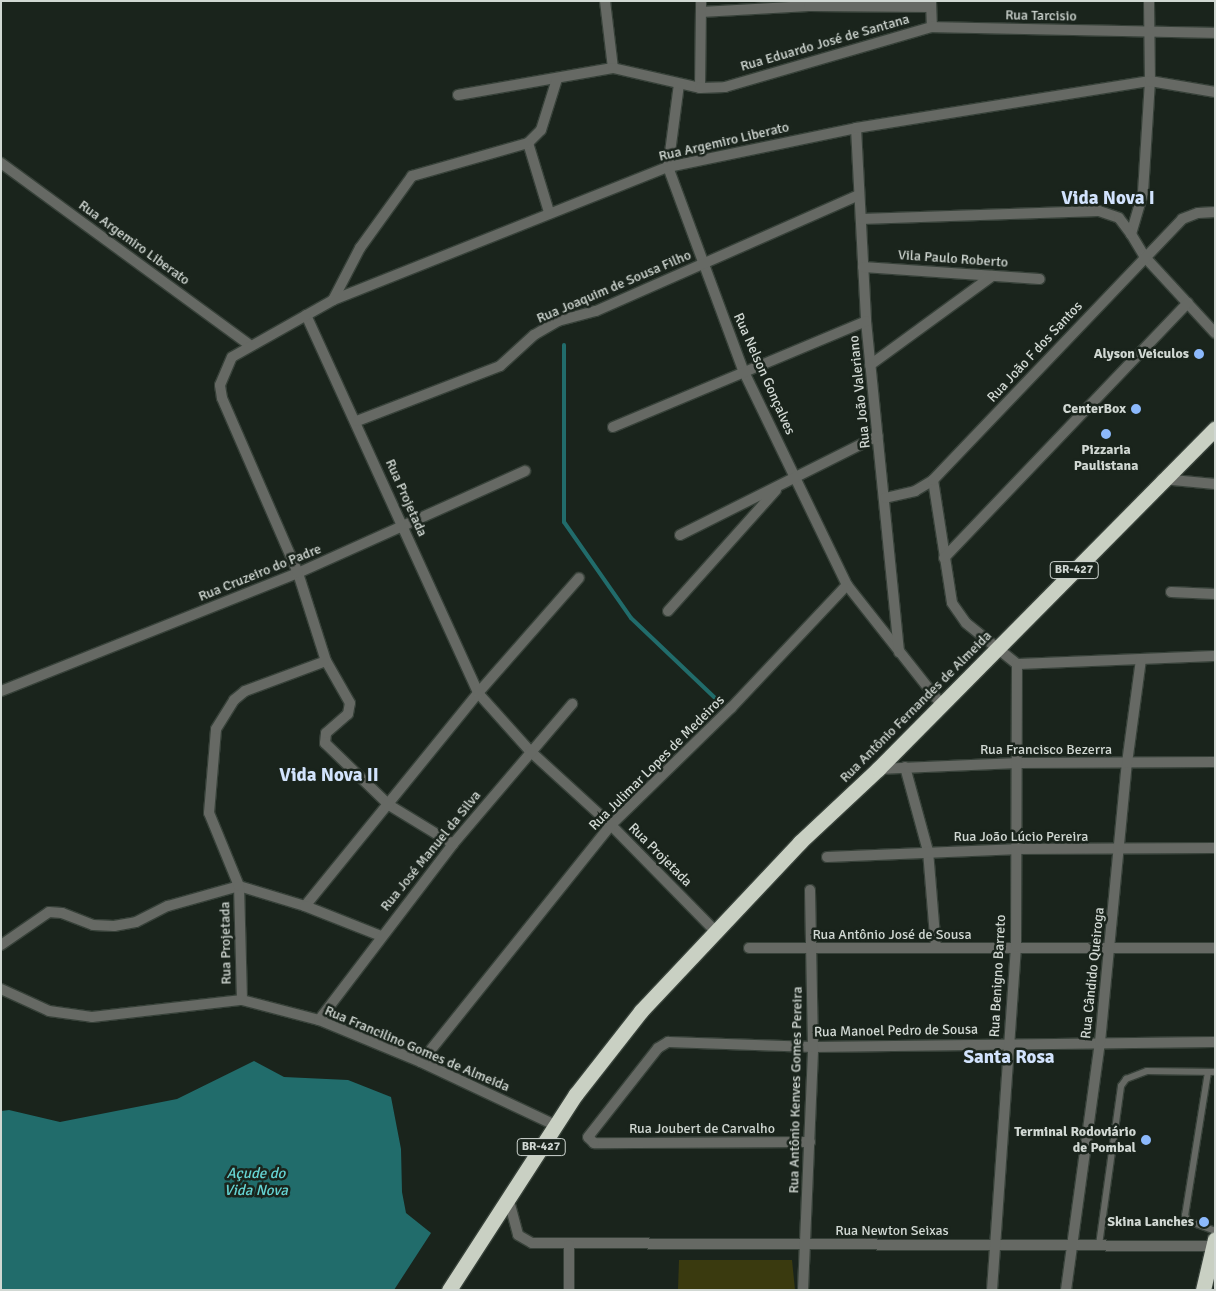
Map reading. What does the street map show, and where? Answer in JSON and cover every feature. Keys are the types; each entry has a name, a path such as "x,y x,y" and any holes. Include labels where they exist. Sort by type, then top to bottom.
{"highway":[{"name":"Rua Antônio Fernandes de Almeida","path":"555,1125 642,1011 715,931 800,842 878,769 997,650 1162,479 1215,428"},
{"name":"BR-427","path":"448,1290 555,1125"},
{"path":"1203,1290 1214,1240"}],"street":[{"path":"458,95 613,68 606,1"},
{"path":"700,88 701,1"},
{"path":"1131,234 1143,193 1150,82 1149,1"},
{"path":"701,12 809,6 931,4"},
{"name":"Rua Eduardo José de Santana","path":"613,68 700,88 725,87 932,27 931,4"},
{"name":"Rua Tarcisio","path":"932,27 1215,33"},
{"path":"333,300 360,248 412,176 528,143 541,130 556,79"},
{"name":"Rua Argemiro Liberato","path":"390,805 325,743 326,734 343,720 350,709 350,702 326,661 298,573 222,398 220,385 226,366 232,357 333,300 549,212 668,167 856,128 1150,82 1215,92"},
{"name":"Rua Nelson Gonçalves","path":"679,84 668,167 744,372 847,585 941,704"},
{"name":"Rua João Valeriano","path":"856,128 866,321 900,653"},
{"path":"528,143 549,212"},
{"name":"Rua Argemiro Liberato","path":"1,163 250,346"},
{"name":"Rua Joaquim de Sousa Filho","path":"357,421 491,370 511,358 534,335 558,321 596,311 859,196"},
{"path":"861,219 1099,211 1119,218 1144,256 1215,334"},
{"name":"Rua João F dos Santos","path":"885,498 915,491 933,480 1144,256 1182,219 1198,213 1215,212"},
{"name":"Vila Paulo Roberto","path":"863,267 1040,279"},
{"path":"870,365 992,276"},
{"path":"944,558 1188,303"},
{"name":"Rua Projetada","path":"306,315 357,421 478,693 530,752 611,825 715,931"},
{"path":"613,427 866,321"},
{"path":"680,535 878,436"},
{"name":"Rua Cruzeiro do Padre","path":"1,691 298,573 525,471"},
{"path":"1162,479 1215,484"},
{"path":"933,480 952,603 966,623 1016,664 1215,656"},
{"path":"668,611 780,486"},
{"path":"305,906 390,805 478,693 579,578"},
{"name":"Rua Julimar Lopes de Medeiros","path":"421,1062 611,825 730,708 847,585"},
{"path":"1171,592 1215,594"},
{"name":"Rua Cândido Queiroga","path":"1066,1290 1100,1042 1127,763 1141,659"},
{"name":"Rua Projetada","path":"242,1000 239,886 214,831 209,813 216,729 234,700 245,691 326,661"},
{"name":"Rua Benigno Barreto","path":"992,1290 1016,947 1014,849 1018,763 1016,664"},
{"name":"Rua José Manuel da Silva","path":"319,1020 381,936 453,844 572,704"},
{"name":"Rua Francisco Bezerra","path":"878,769 905,766 1018,763 1215,762"},
{"path":"905,766 928,851 936,948"},
{"path":"390,805 453,844"},
{"name":"Rua João Lúcio Pereira","path":"827,857 928,851 1014,849 1119,851 1215,848"},
{"path":"1,945 49,912 62,913 93,926 114,926 136,922 177,903 239,886"},
{"name":"Rua Projetada","path":"239,886 305,906 381,936"},
{"name":"Rua Antônio Kenves Gomes Pereira","path":"803,1290 813,1046 813,949 810,890"},
{"name":"Rua Antônio José de Sousa","path":"749,948 1215,948"},
{"name":"Rua Francilino Gomes de Almeida","path":"1,990 48,1011 92,1017 242,1000 319,1020 421,1062 555,1125"},
{"name":"Rua Manoel Pedro de Sousa","path":"594,1143 589,1141 589,1134 658,1048 668,1042 813,1046 1008,1042 1215,1042"},
{"name":"Rua Joubert de Carvalho","path":"594,1143 810,1142"},
{"name":"Rua Newton Seixas","path":"508,1197 522,1240 569,1244 1099,1245 1214,1240"},
{"path":"569,1244 569,1290"}],"lane":[{"path":"1099,1245 1122,1086 1131,1075 1147,1072 1211,1072 1185,1215 1188,1221 1214,1240"}],"shaded area":[{"path":"679,1260 792,1260 795,1290 678,1290"}],"water":[{"name":"Açude do Vida Nova","path":"254,1061 284,1077 348,1080 391,1097 401,1149 402,1192 406,1213 431,1233 394,1290 1,1290 1,1111 9,1110 60,1122 177,1099"}],"waterway":[{"path":"564,345 564,522 631,618 717,700"}],"place":[{"name":"Alyson Veiculos","path":"1199,354"},
{"name":"CenterBox","path":"1136,409"},
{"name":"Pizzaria Paulistana","path":"1106,434"},
{"name":"Terminal Rodoviário de Pombal","path":"1146,1140"},
{"name":"Skina Lanches","path":"1204,1222"}],"district":[{"name":"Vida Nova I","path":"1108,199"},
{"name":"Vida Nova II","path":"329,776"},
{"name":"Santa Rosa","path":"1009,1058"}]}
